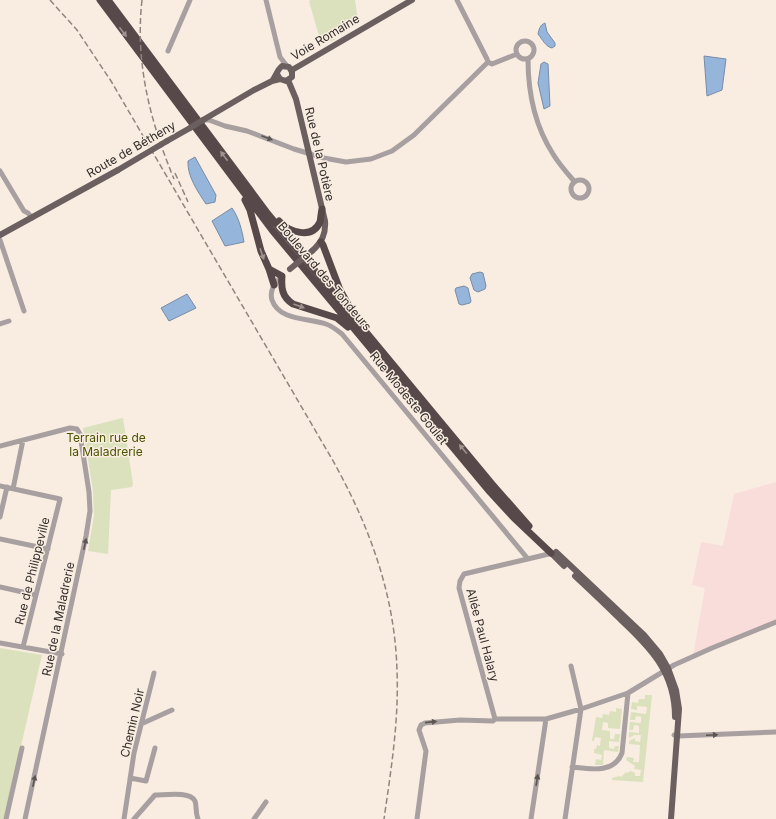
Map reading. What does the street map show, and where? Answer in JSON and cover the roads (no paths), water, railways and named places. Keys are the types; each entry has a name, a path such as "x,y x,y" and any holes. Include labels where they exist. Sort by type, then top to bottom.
{"highway":[{"name":"Boulevard des Tondeurs","path":"100,0 272,230 499,501 553,552"},
{"name":"Boulevard des Tondeurs","path":"108,0 268,214 514,511 553,552"},
{"path":"217,157 226,174 250,210 260,251 270,269 274,285"},
{"path":"238,174 284,226 291,230 303,233 316,227 319,222 322,209"},
{"path":"321,242 340,290 351,309 375,339 384,353"},
{"path":"270,269 282,276 282,291 288,301 293,304 330,315 342,321 354,333 408,398 426,415"}],"main road":[{"name":"Voie Romaine","path":"290,68 412,0"},
{"path":"282,66 290,68 292,75 288,80 284,81 279,74 282,66"},
{"name":"Route de Bétheny","path":"0,235 118,170 272,81 279,74"},
{"name":"Rue de la Potière","path":"288,80 296,99 325,221 324,234 321,242"},
{"path":"282,276 321,242"},
{"path":"553,552 643,641 666,669 675,715 676,736 671,819"},
{"path":"667,819 676,736"}],"street":[{"path":"168,51 190,0"},
{"path":"266,0 280,57 279,74"},
{"path":"457,0 488,62"},
{"path":"526,40 531,42 534,46 535,52 532,57 528,59 523,59 517,54 517,45 521,42 526,40"},
{"path":"488,62 492,64 517,54"},
{"path":"280,57 290,68"},
{"path":"528,59 528,76 531,99 536,120 553,155 574,181"},
{"path":"203,120 209,120 225,126 247,131 294,149 324,158 346,162 371,159 392,151 414,135 488,62"},
{"path":"0,171 24,211 28,212 32,218"},
{"path":"0,240 24,311"},
{"path":"274,285 282,276"},
{"name":"Rue Modeste Goulet","path":"274,285 271,297 273,304 278,310 285,314 326,324 342,334 528,559"},
{"path":"0,324 9,321"},
{"name":"Rue de la Maladrerie","path":"23,440 70,428 77,429 80,434 89,492 90,511 62,654 25,819"},
{"path":"0,446 23,440 10,488 0,517"},
{"path":"0,486 10,488"},
{"name":"Rue de Philippeville","path":"10,488 60,499 23,647"},
{"path":"0,539 48,549"},
{"name":"Allée Paul Halary","path":"495,719 459,588 460,581 464,574 553,552"},
{"path":"0,587 36,595"},
{"path":"417,819 426,751 419,726 425,723 460,720 493,721 495,719 546,719 580,710 628,693 666,669 699,653 776,622"},
{"path":"0,643 62,654"},
{"path":"565,819 580,710 571,666"},
{"name":"Chemin Noir","path":"124,819 130,778 141,724 154,673"},
{"path":"572,767 602,769 612,766 619,761 622,753 628,693"},
{"path":"141,724 172,710"},
{"path":"531,819 546,719"},
{"path":"676,736 776,732"},
{"path":"6,819 22,748"},
{"path":"130,778 146,781 155,748"},
{"path":"134,819 156,795 185,794 191,796 195,801 195,813 198,819"},
{"path":"254,819 266,802"}],"water":[{"path":"545,23 547,32 555,43 555,46 552,48 546,44 538,34 540,27"},
{"path":"704,56 726,59 722,90 707,96"},
{"path":"544,62 548,64 550,106 544,109 538,83 541,64"},
{"path":"195,157 216,195 215,202 206,204 194,184 189,172 188,161"},
{"path":"232,208 240,224 244,242 225,246 212,221"},
{"path":"480,272 483,273 486,286 485,289 478,292 474,290 470,278 472,274"},
{"path":"464,286 468,288 471,301 470,303 462,305 459,304 455,290 456,288"},
{"path":"187,294 196,308 169,321 161,308"}],"railway":[{"path":"50,0 77,30 111,81 332,459 368,535 378,561 391,615 397,671 396,727 384,819"},
{"path":"142,0 140,23 141,46 146,91 151,113 165,157 174,179"},
{"path":"175,173 188,202"}],"park label":[{"name":"Terrain rue de la Maladrerie","path":"106,444"}]}
